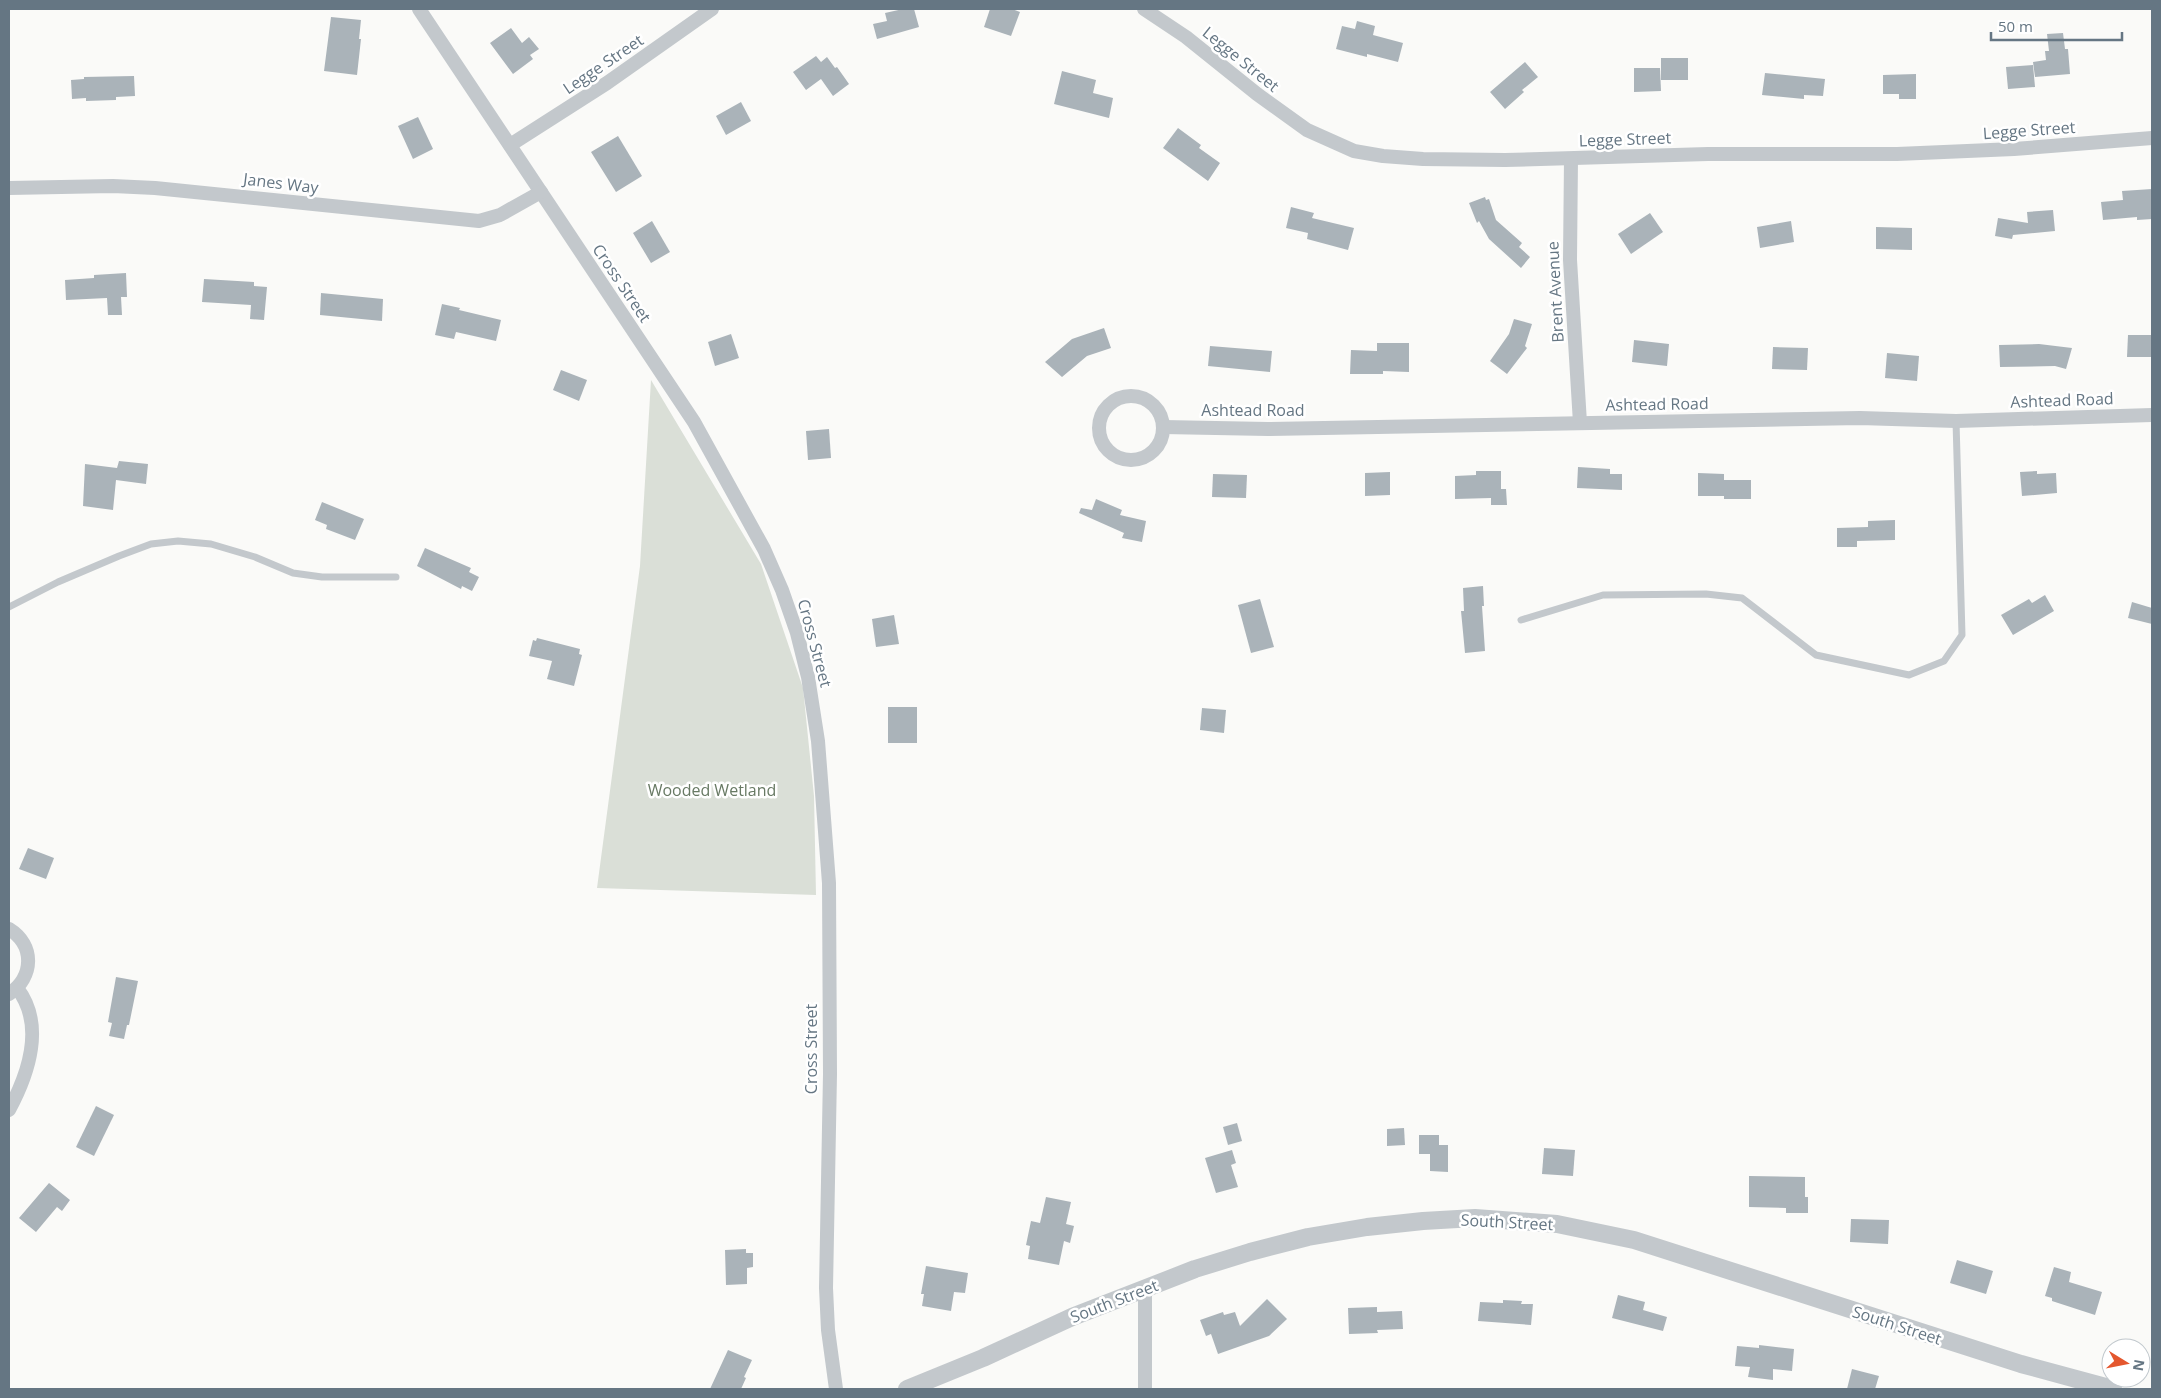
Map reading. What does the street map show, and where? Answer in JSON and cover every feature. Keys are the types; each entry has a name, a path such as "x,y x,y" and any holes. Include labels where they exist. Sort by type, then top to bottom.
{"street":[{"name":"Cross Street","path":"419,9 463,78 510,145 694,422 764,548 782,590 797,634 806,670 821,767 829,883 830,1074 826,1288 828,1330 836,1389"},
{"name":"Legge Street","path":"510,145 607,84 712,9"},
{"name":"Legge Street","path":"1144,9 1186,37 1290,119 1322,138 1354,151 1384,156 1423,160 1571,159 1708,154 1839,155 1926,153 2014,149 2152,138"},
{"name":"Brent Avenue","path":"1571,159 1570,260 1580,423"},
{"name":"Janes Way","path":"9,188 113,186 155,188 479,221 500,215 541,192"},
{"path":"1128,396 1141,398 1152,404 1160,414 1163,427 1159,443 1154,450 1140,459 1123,459 1109,451 1100,436 1101,420 1106,408 1116,400 1128,396"},
{"name":"Ashtead Road","path":"1163,427 1268,428 1860,418 1956,421 2152,415"},
{"path":"9,929 21,939 28,955 27,973 13,991 27,1003 33,1027 25,1073 9,1110"},
{"name":"South Street","path":"906,1389 983,1358 1072,1317 1195,1270 1250,1252 1337,1232 1440,1220 1475,1218 1530,1221 1583,1228 1634,1240 2014,1362 2113,1389"},
{"path":"1145,1289 1145,1389"}],"lane":[{"path":"1521,620 1603,595 1706,594 1742,598 1816,655 1909,675 1944,661 1962,635 1956,421"},
{"path":"9,608 58,582 119,556 151,544 178,541 211,544 255,557 293,573 322,577 396,577"}],"green space":[{"name":"Wooded Wetland","path":"651,380 761,564 803,688 814,796 816,895 597,888 640,566"}],"building":[{"path":"903,9 914,9 919,27 877,39 873,24 887,21 885,13"},
{"path":"990,9 1012,9 1020,12 1011,36 984,27"},
{"path":"331,17 361,20 357,75 324,71"},
{"path":"1357,21 1375,26 1373,35 1403,43 1398,62 1336,49 1342,26 1355,29"},
{"path":"511,28 522,43 529,37 539,49 530,55 533,59 513,74 490,43"},
{"path":"2063,33 2065,49 2068,49 2070,74 2035,77 2033,62 2046,60 2045,51 2049,51 2047,34"},
{"path":"816,56 821,62 827,57 849,84 833,96 821,79 806,90 793,72"},
{"path":"1661,58 1688,58 1688,80 1661,80"},
{"path":"1525,62 1538,77 1522,90 1524,92 1505,109 1490,92"},
{"path":"2033,65 2035,87 2008,89 2006,67"},
{"path":"1634,68 1660,68 1661,91 1634,92"},
{"path":"1062,71 1096,80 1093,93 1113,98 1109,118 1054,104"},
{"path":"1765,73 1825,79 1823,96 1804,95 1804,99 1762,95"},
{"path":"1916,74 1916,99 1899,99 1899,94 1883,94 1883,75"},
{"path":"134,76 135,96 116,97 116,100 86,101 86,98 72,99 71,80 84,79 84,77"},
{"path":"741,102 751,121 726,135 716,116"},
{"path":"418,117 433,149 413,159 398,126"},
{"path":"1178,128 1201,145 1199,148 1220,163 1208,181 1163,148"},
{"path":"618,136 642,176 616,192 591,152"},
{"path":"2152,189 2152,219 2137,220 2137,217 2103,220 2101,202 2123,200 2122,191"},
{"path":"1485,197 1486,200 1489,199 1496,220 1522,243 1519,247 1530,257 1521,268 1489,239 1479,221 1477,223 1469,203"},
{"path":"1291,207 1314,213 1312,218 1354,228 1348,250 1307,239 1308,233 1286,228"},
{"path":"2053,210 2055,231 2013,235 2012,239 1995,236 1998,218 2028,223 2027,212"},
{"path":"1650,213 1663,232 1631,254 1618,234"},
{"path":"652,221 670,252 651,263 633,233"},
{"path":"1791,221 1794,242 1760,248 1757,227"},
{"path":"1876,227 1912,228 1912,250 1876,249"},
{"path":"126,273 127,297 121,297 122,315 108,315 107,298 66,300 65,280 94,278 94,275"},
{"path":"204,279 254,282 254,286 267,287 264,320 250,319 251,305 202,302"},
{"path":"321,293 383,299 382,321 320,315"},
{"path":"442,304 501,320 496,341 456,332 454,339 435,335"},
{"path":"1514,319 1532,324 1525,346 1527,348 1507,374 1490,361 1509,334"},
{"path":"1104,328 1111,348 1087,356 1062,377 1045,362 1072,339"},
{"path":"731,334 739,358 715,366 708,342"},
{"path":"2128,335 2152,335 2152,357 2127,357"},
{"path":"1634,340 1669,344 1667,366 1632,362"},
{"path":"1377,343 1409,343 1409,372 1383,371 1383,374 1350,374 1351,350 1377,351"},
{"path":"2039,344 2072,348 2066,369 2055,366 2000,367 1999,345"},
{"path":"1210,346 1272,351 1270,372 1208,366"},
{"path":"1773,347 1808,348 1807,370 1772,369"},
{"path":"1887,353 1919,356 1917,381 1885,378"},
{"path":"561,370 587,380 579,401 553,390"},
{"path":"829,429 831,458 808,460 806,431"},
{"path":"119,461 148,464 146,484 116,480 113,510 83,506 85,464 117,468"},
{"path":"1578,467 1610,469 1610,474 1622,474 1622,490 1577,488"},
{"path":"1476,471 1501,471 1501,489 1506,489 1507,505 1491,505 1491,498 1455,499 1455,476 1476,475"},
{"path":"2037,471 2037,474 2056,473 2057,493 2022,496 2020,472"},
{"path":"1390,472 1390,495 1365,496 1365,473"},
{"path":"1698,473 1724,474 1724,480 1751,480 1751,499 1724,499 1724,496 1698,496"},
{"path":"1213,474 1247,475 1246,498 1212,497"},
{"path":"1096,499 1122,510 1120,515 1146,521 1142,542 1122,538 1124,533 1079,513 1081,508 1092,510"},
{"path":"322,502 364,519 355,540 326,529 327,525 315,520"},
{"path":"1895,520 1895,540 1857,541 1857,547 1837,547 1837,528 1868,527 1868,521"},
{"path":"425,548 471,568 469,572 479,577 472,591 462,586 461,589 417,566"},
{"path":"1483,586 1484,606 1482,606 1485,651 1465,653 1461,611 1464,611 1463,588"},
{"path":"2045,595 2054,611 2013,635 2001,615 2029,599 2032,603"},
{"path":"1260,599 1274,647 1251,653 1238,605"},
{"path":"2132,602 2152,608 2152,624 2128,618"},
{"path":"894,615 899,644 876,647 872,619"},
{"path":"537,638 580,649 579,654 582,655 574,686 547,679 552,661 529,656 533,640 536,641"},
{"path":"888,707 917,707 917,743 888,743"},
{"path":"1202,708 1226,710 1224,733 1200,730"},
{"path":"28,848 54,858 46,879 19,869"},
{"path":"116,977 138,981 129,1025 127,1025 124,1039 109,1036 112,1023 108,1022"},
{"path":"96,1106 114,1115 94,1156 76,1147"},
{"path":"1237,1123 1242,1141 1228,1145 1223,1127"},
{"path":"1404,1128 1405,1145 1387,1146 1387,1129"},
{"path":"1419,1135 1439,1135 1439,1145 1448,1145 1448,1172 1430,1171 1430,1154 1419,1154"},
{"path":"1544,1148 1575,1150 1573,1176 1542,1174"},
{"path":"1232,1150 1236,1163 1231,1165 1238,1187 1216,1193 1205,1158"},
{"path":"1749,1176 1805,1177 1805,1197 1808,1197 1808,1213 1786,1213 1786,1208 1749,1207"},
{"path":"49,1183 70,1200 62,1211 57,1207 36,1232 19,1218"},
{"path":"1046,1197 1071,1202 1066,1224 1074,1226 1070,1243 1064,1241 1059,1265 1028,1259 1030,1246 1026,1245 1031,1221 1040,1223"},
{"path":"1851,1219 1889,1220 1888,1244 1850,1242"},
{"path":"746,1249 746,1253 753,1253 753,1267 747,1268 747,1284 726,1285 725,1250"},
{"path":"1957,1260 1993,1271 1986,1294 1950,1283"},
{"path":"926,1266 968,1273 965,1293 954,1292 951,1311 922,1306 924,1294 921,1294"},
{"path":"2054,1267 2071,1272 2069,1282 2102,1292 2095,1315 2052,1301 2052,1298 2045,1296"},
{"path":"1618,1295 1645,1302 1643,1310 1667,1317 1663,1331 1612,1318"},
{"path":"1267,1299 1287,1319 1269,1336 1218,1354 1211,1334 1206,1336 1200,1320 1223,1312 1224,1315 1235,1312 1240,1326"},
{"path":"1503,1300 1522,1301 1521,1304 1533,1304 1531,1325 1478,1321 1480,1302 1503,1303"},
{"path":"1377,1307 1377,1312 1402,1311 1403,1329 1377,1330 1378,1333 1349,1334 1348,1308"},
{"path":"1759,1345 1794,1349 1792,1371 1773,1369 1773,1380 1748,1377 1750,1367 1735,1366 1737,1346 1759,1348"},
{"path":"728,1350 752,1360 741,1389 710,1389"},
{"path":"1852,1369 1879,1376 1875,1389 1847,1389"}]}
